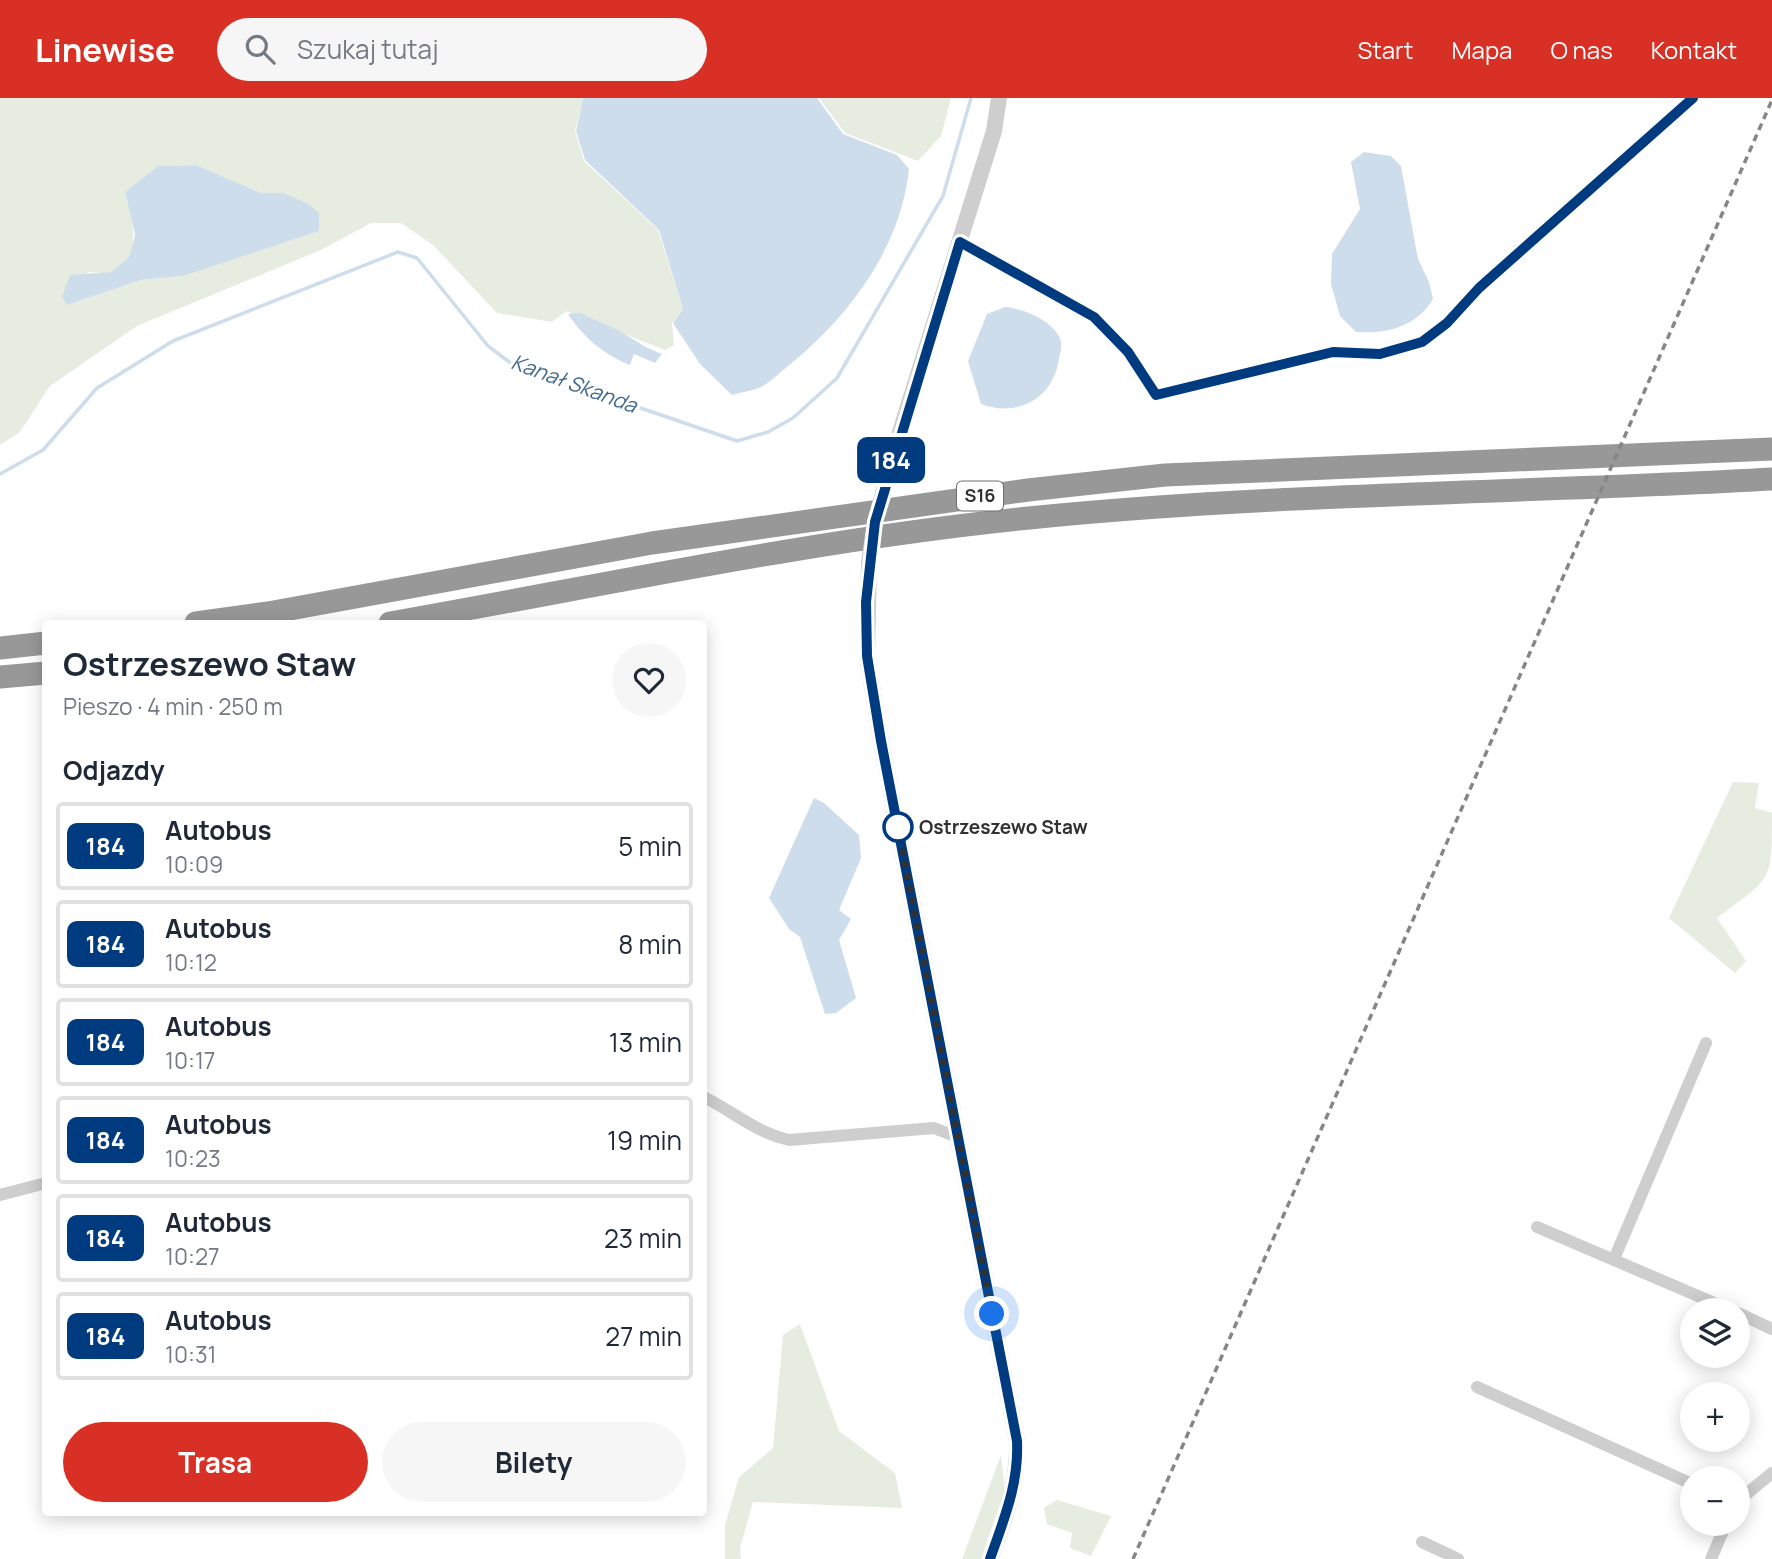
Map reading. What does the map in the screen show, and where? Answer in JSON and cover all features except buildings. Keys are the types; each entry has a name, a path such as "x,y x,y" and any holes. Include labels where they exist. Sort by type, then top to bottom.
{"highway":[{"name":"S16","path":"218,620 652,543 1042,489 1165,475 1772,449"},
{"name":"S16","path":"406,620 660,571 916,531 1039,517 1325,497 1772,479"},
{"path":"0,648 42,643"},
{"path":"0,677 42,673"}],"street":[{"path":"990,1559 1011,1501 1018,1472 1017,1441 867,656 869,563 875,522 897,442 994,131 999,98"},
{"path":"960,242 1094,317 1128,352 1156,395 1333,352 1380,354 1422,342 1447,323 1479,288 1693,98"},
{"path":"1614,1259 1706,1043"},
{"path":"707,1099 741,1122 767,1135 789,1140 934,1128 957,1137"},
{"path":"0,1195 42,1184"},
{"path":"1537,1227 1702,1298"},
{"path":"1750,1319 1772,1329"},
{"path":"1477,1387 1680,1479"},
{"path":"1750,1490 1772,1473"},
{"path":"1711,1559 1721,1536"},
{"path":"1422,1542 1458,1559"}],"shaded area":[{"path":"0,98 583,98 575,131 584,161 658,230 683,309 672,323 674,345 665,350 566,311 552,322 497,313 433,245 401,223 371,223 321,250 137,326 50,386 19,433 0,445","holes":["196,165 261,193 284,193 307,203 183,276 141,280 67,305 88,272 111,272 129,258 133,236 125,192 158,166"]},
{"path":"819,98 951,98 941,136 918,161 845,133"},
{"path":"1733,782 1759,783 1755,808 1772,813 1771,854 1765,877 1749,894 1717,918 1746,961 1735,973 1669,918"},
{"path":"800,1324 839,1431 895,1473 902,1508 753,1502 740,1548 741,1559 725,1559 725,1525 739,1477 773,1448 783,1335"},
{"path":"1001,1455 1005,1490 981,1559 962,1559"},
{"path":"1057,1500 1111,1516 1091,1556 1070,1548 1072,1533 1047,1524 1044,1508"}],"water":[{"path":"583,98 817,98 843,134 897,155 909,169 895,226 868,279 831,326 766,384 732,395 700,364 673,323 683,309 659,230 585,160 576,131"},
{"path":"1364,152 1391,156 1401,166 1418,259 1429,282 1433,299 1426,309 1409,322 1379,332 1356,332 1340,316 1331,284 1332,254 1360,209 1351,162"},
{"path":"196,165 261,193 284,193 307,203 319,213 319,231 183,276 141,280 67,305 62,297 70,275 111,272 129,257 135,235 125,192 158,166"},
{"path":"1005,307 1029,313 1046,322 1058,335 1061,344 1056,372 1042,394 1021,406 995,408 981,404 968,361 987,314"},
{"path":"581,313 662,354 655,363 634,354 630,365 620,361 595,344 568,314"},
{"path":"814,798 824,803 859,835 861,858 839,910 851,919 839,940 856,998 836,1013 825,1014 800,937 789,929 769,898"}],"waterway":[{"name":"Kanał Skanda","path":"0,474 43,450 97,388 173,341 398,252 417,258 488,346 512,364 737,441 768,432 793,418 837,378 943,196 971,98"}],"railway":[{"path":"1133,1559 1772,100"}],"bus line":[{"name":"184","path":"990,1559 1011,1501 1018,1472 1017,1441 881,741 867,656 866,602 875,522 892,457 960,242 1094,317 1128,352 1156,395 1333,352 1380,354 1422,342 1447,323 1479,288 1693,98"}],"place":[{"name":"Ostrzeszewo Staw","path":"898,827"}],"route":[{"path":"898,827 992,1314"}]}
